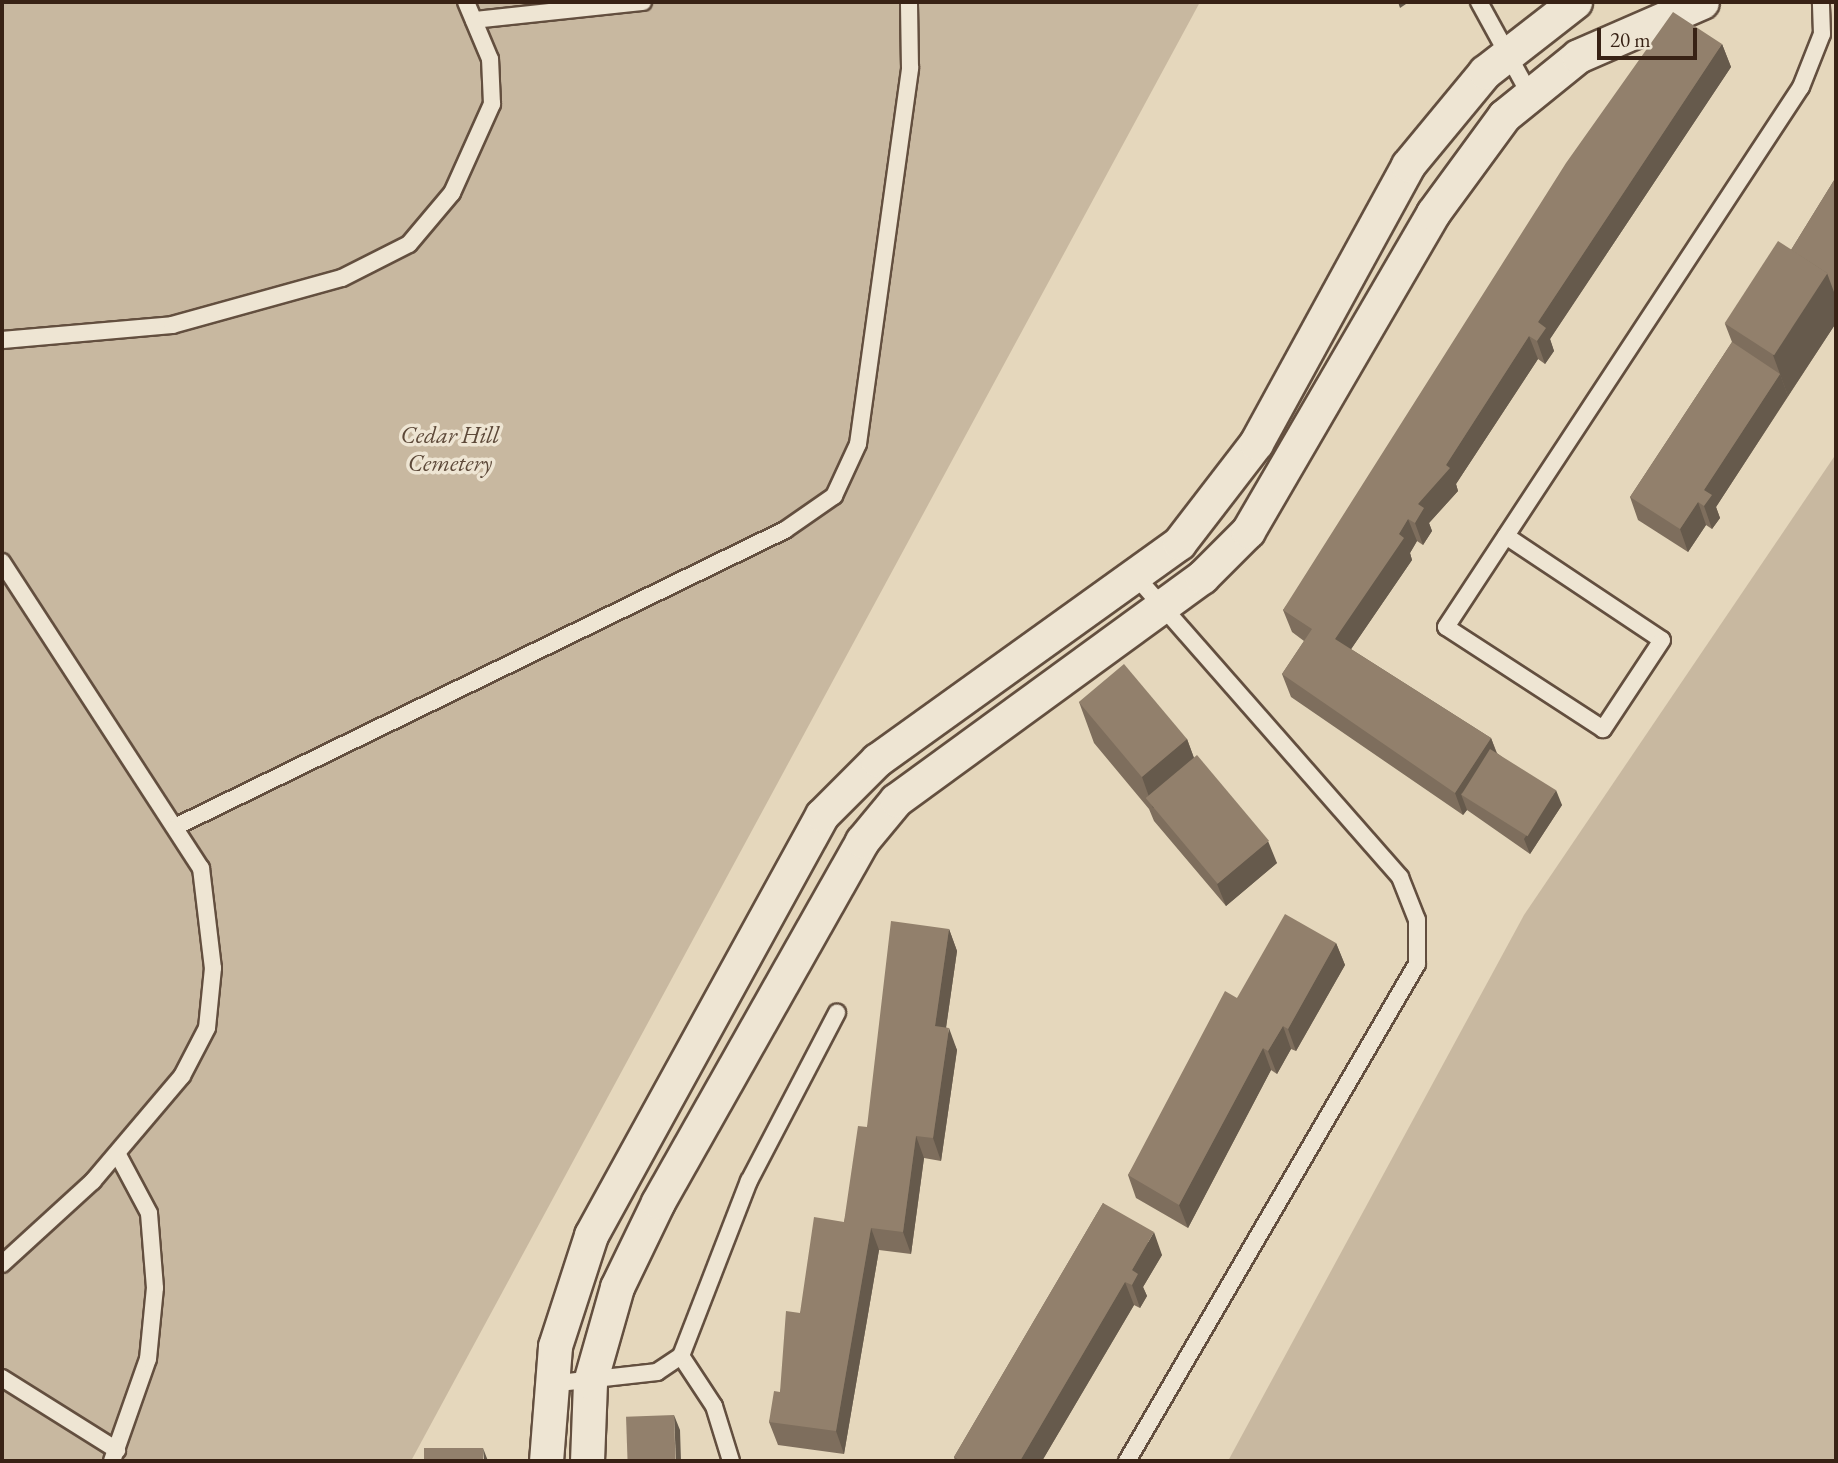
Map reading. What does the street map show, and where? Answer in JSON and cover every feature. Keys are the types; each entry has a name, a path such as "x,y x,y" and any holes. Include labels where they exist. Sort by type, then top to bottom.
{"street":[{"path":"546,1461 550,1384 571,1281 591,1235 822,815 877,760 1137,578 1180,542 1234,475 1408,165 1503,55 1575,2"},
{"path":"587,1461 590,1381 617,1287 658,1202 862,841 895,800 1159,608 1248,531 1433,214 1482,140 1529,93 1607,40 1702,2"}],"lane":[{"path":"2,340 172,325 342,278 409,244 452,193 492,104 490,60 466,2"},
{"path":"474,20 643,2"},
{"path":"177,826 785,530 834,496 858,444 910,68 909,2"},
{"path":"1479,2 1503,55 1529,93"},
{"path":"1506,536 1662,640 1603,729 1446,627 1801,87 1822,34 1821,2"},
{"path":"2,562 177,826 201,868 207,895 209,1015 182,1076 118,1155 2,1264"},
{"path":"1127,1461 1417,964 1417,920 1400,877 1159,608 1137,578"},
{"path":"550,1384 657,1372 681,1356 749,1181 837,1013"},
{"path":"2,1378 114,1456 148,1359 155,1288 149,1213 118,1155"},
{"path":"681,1356 714,1406 731,1461"}],"green space":[{"name":"Cedar Hill Cemetery","path":"2,2 1200,2 411,1461 2,1461"},
{"path":"1836,454 1836,1461 1228,1461 1524,915"}],"building":[{"path":"1673,12 1722,44 1538,322 1546,328 1537,341 1529,336 1446,465 1450,468 1418,504 1424,508 1415,523 1408,519 1399,534 1404,538 1335,639 1491,738 1455,793 1282,674 1312,629 1283,610 1566,163"},
{"path":"1836,177 1834,292 1827,273 1791,250"},
{"path":"1778,241 1827,273 1774,355 1725,323"},
{"path":"1732,342 1780,374 1704,490 1712,495 1704,506 1698,502 1680,529 1630,497"},
{"path":"1124,664 1187,739 1142,777 1079,702"},
{"path":"1490,749 1556,790 1528,836 1461,795"},
{"path":"1197,755 1269,841 1218,884 1146,798"},
{"path":"1285,914 1336,943 1288,1029 1283,1026 1268,1051 1263,1048 1179,1205 1128,1175 1225,991 1237,998"},
{"path":"891,921 949,929 935,1026 949,1028 933,1138 916,1136 903,1232 871,1228 836,1431 769,1422 774,1391 780,1392 786,1311 800,1313 814,1217 844,1222 858,1126 867,1127"},
{"path":"1103,1203 1154,1232 1132,1270 1138,1274 1132,1285 1125,1282 1020,1461 961,1461 954,1457"},
{"path":"674,1415 676,1461 628,1461 626,1417"},
{"path":"424,1448 483,1448 483,1461 424,1461"}]}
